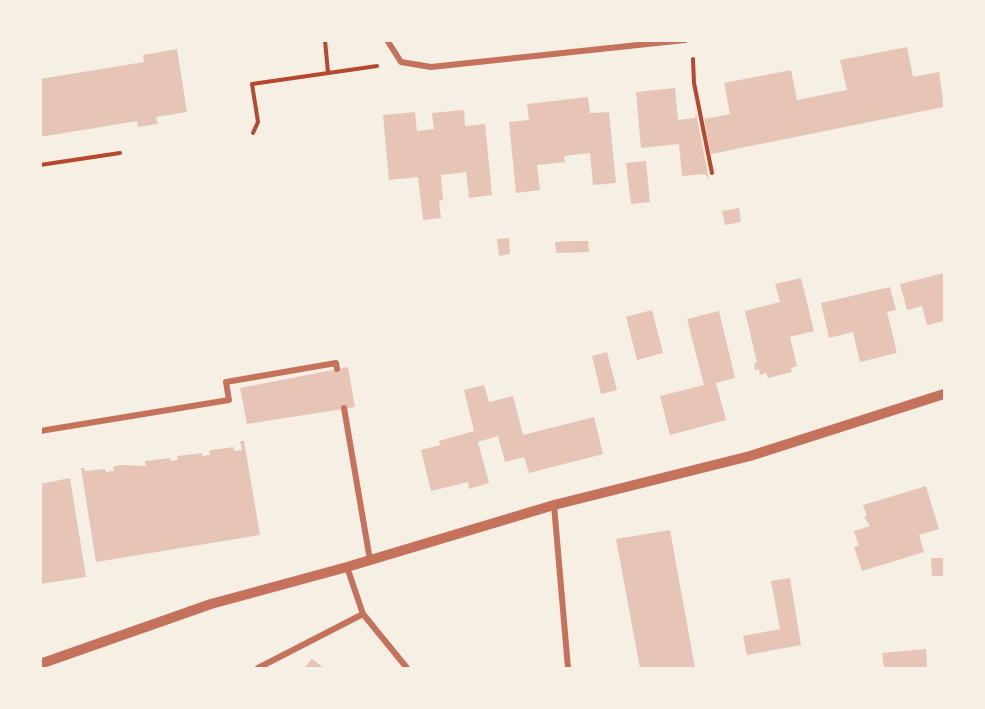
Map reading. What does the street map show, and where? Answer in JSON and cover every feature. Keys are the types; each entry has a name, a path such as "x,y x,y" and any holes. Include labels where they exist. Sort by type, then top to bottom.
{"street":[{"path":"387,40 401,62 431,67 685,40"},
{"path":"40,431 229,400 226,382 337,366"},
{"path":"40,664 211,604 347,567 554,505 750,456 945,394"},
{"path":"344,408 370,560"},
{"path":"554,505 568,669"},
{"path":"347,567 363,614 407,669"},
{"path":"258,669 363,614"}],"path":[{"path":"325,40 328,73"},
{"path":"692,51 694,83 712,174"},
{"path":"253,133 258,122 252,84 401,62"},
{"path":"40,165 120,153"}],"building":[{"path":"907,47 913,77 939,72 944,107 711,154 704,119 730,114 724,83 791,70 797,100 847,90 840,60"},
{"path":"177,49 187,112 156,117 158,124 138,127 137,121 40,137 40,79 144,62 143,55"},
{"path":"675,88 678,120 695,118 696,113 709,180 705,174 682,176 679,144 641,148 636,92"},
{"path":"588,97 590,113 609,112 616,183 593,185 590,153 564,156 565,162 537,165 540,190 516,193 509,122 529,120 527,104"},
{"path":"464,110 465,126 485,124 492,195 469,198 466,172 441,175 443,200 439,201 441,218 423,220 418,177 389,180 383,115 415,112 417,131 434,129 432,113"},
{"path":"646,161 650,202 631,204 626,163"},
{"path":"739,208 741,222 725,225 722,211"},
{"path":"509,238 510,254 499,256 497,239"},
{"path":"588,241 589,252 556,253 555,242"},
{"path":"944,273 944,321 927,325 922,306 907,310 900,284"},
{"path":"801,278 814,331 790,337 797,366 791,368 792,372 768,378 766,373 760,375 759,369 755,370 754,363 757,363 745,311 780,302 775,284"},
{"path":"890,287 896,310 887,312 897,353 860,362 853,332 829,338 821,303"},
{"path":"652,310 663,353 637,360 626,317"},
{"path":"719,311 735,378 716,383 726,420 670,435 660,396 704,385 687,319"},
{"path":"607,352 617,390 601,394 592,356"},
{"path":"348,367 355,407 247,424 240,388"},
{"path":"484,385 489,402 513,396 523,435 594,417 603,454 529,473 524,457 505,462 498,436 478,442 489,483 469,489 468,482 431,491 421,450 440,445 439,441 474,431 464,390"},
{"path":"240,441 244,441 260,535 96,562 81,468 85,471 105,469 106,472 114,471 113,467 121,465 146,466 145,461 170,458 170,461 178,460 177,456 202,453 202,456 210,455 209,451 212,450 234,447 234,451 242,450"},
{"path":"70,478 86,577 40,584 40,484"},
{"path":"926,486 939,529 919,535 924,552 862,571 854,547 859,546 854,531 870,526 864,517 867,516 863,505"},
{"path":"670,530 695,668 640,668 616,539"},
{"path":"931,558 944,558 944,576 932,576"},
{"path":"790,578 801,645 747,655 743,636 780,629 771,581"},
{"path":"926,649 927,668 884,668 882,653"},
{"path":"312,659 324,668 304,668"}]}
